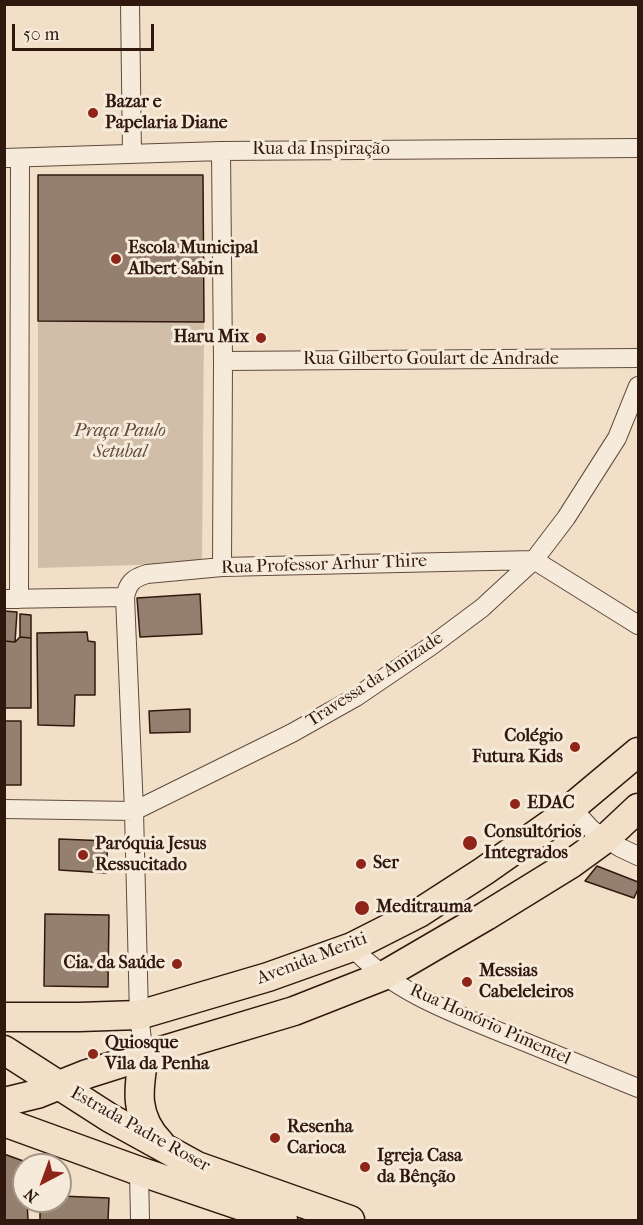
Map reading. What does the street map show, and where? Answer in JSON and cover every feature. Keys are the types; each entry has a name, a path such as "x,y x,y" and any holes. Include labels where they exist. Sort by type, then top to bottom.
{"main road":[{"name":"Avenida Meriti","path":"4,1017 139,1015 268,977 352,947 419,913 484,871 541,831 639,752"},
{"path":"4,1102 37,1094 87,1074 294,1011 383,976 572,863 605,839 639,808"},
{"name":"Estrada Padre Roser","path":"4,1050 110,1118 197,1166 350,1221"},
{"path":"144,1056 141,1074 141,1114 151,1133 166,1149"},
{"name":"Estrada Padre Roser","path":"4,1122 283,1221"}],"street":[{"path":"130,4 132,154"},
{"name":"Rua da Inspiração","path":"12,158 221,151 639,147"},
{"path":"221,151 222,567"},
{"path":"12,158 12,599 125,597 134,811 139,1015 144,1056"},
{"name":"Rua Gilberto Goulart de Andrade","path":"223,361 639,358"},
{"name":"Travessa da Amizade","path":"4,809 134,811 292,733 356,697 482,608 534,560 566,518 617,438 639,386"},
{"path":"534,560 639,625"},
{"name":"Rua Professor Arhur Thire","path":"125,597 128,586 139,576 222,567 534,560"},
{"path":"571,807 592,830 605,839 639,855"},
{"name":"Rua Honório Pimentel","path":"352,947 383,976 428,1001 639,1088"},
{"path":"139,1171 140,1221"}],"green space":[{"name":"Praça Paulo Setubal","path":"38,321 204,322 202,563 38,568"}],"building":[{"path":"38,175 203,175 204,322 38,321"},
{"path":"200,594 202,634 140,637 137,598"},
{"path":"4,611 17,612 15,642 4,641"},
{"path":"20,614 31,615 31,638 20,637"},
{"path":"87,632 88,641 95,642 95,695 75,695 74,726 38,725 37,633"},
{"path":"20,637 31,638 31,708 4,708 4,641 15,642"},
{"path":"190,709 190,732 150,733 149,711"},
{"path":"4,721 21,721 21,785 4,785"},
{"name":"Paróquia Jesus Ressucitado","path":"59,839 108,841 106,873 59,870"},
{"path":"597,866 638,882 634,898 585,881"},
{"path":"45,914 109,915 108,987 44,986"},
{"path":"4,1154 12,1157 12,1213 28,1213 28,1220 4,1220"},
{"path":"72,1196 109,1198 108,1220 40,1220 40,1213 72,1213"}],"place":[{"name":"Bazar e Papelaria Diane","path":"93,113"},
{"name":"Escola Municipal Albert Sabin","path":"116,259"},
{"name":"Haru Mix","path":"261,338"},
{"name":"Colégio Futura Kids","path":"575,747"},
{"name":"EDAC","path":"515,804"},
{"name":"Consultórios Integrados","path":"470,843"},
{"name":"Paróquia Jesus Ressucitado","path":"83,855"},
{"name":"Ser","path":"361,864"},
{"name":"Meditrauma","path":"362,908"},
{"name":"Cia. da Saúde","path":"177,964"},
{"name":"Messias Cabeleleiros","path":"467,982"},
{"name":"Quiosque Vila da Penha","path":"93,1054"},
{"name":"Resenha Carioca","path":"275,1138"},
{"name":"Igreja Casa da Bênção","path":"365,1167"}]}
